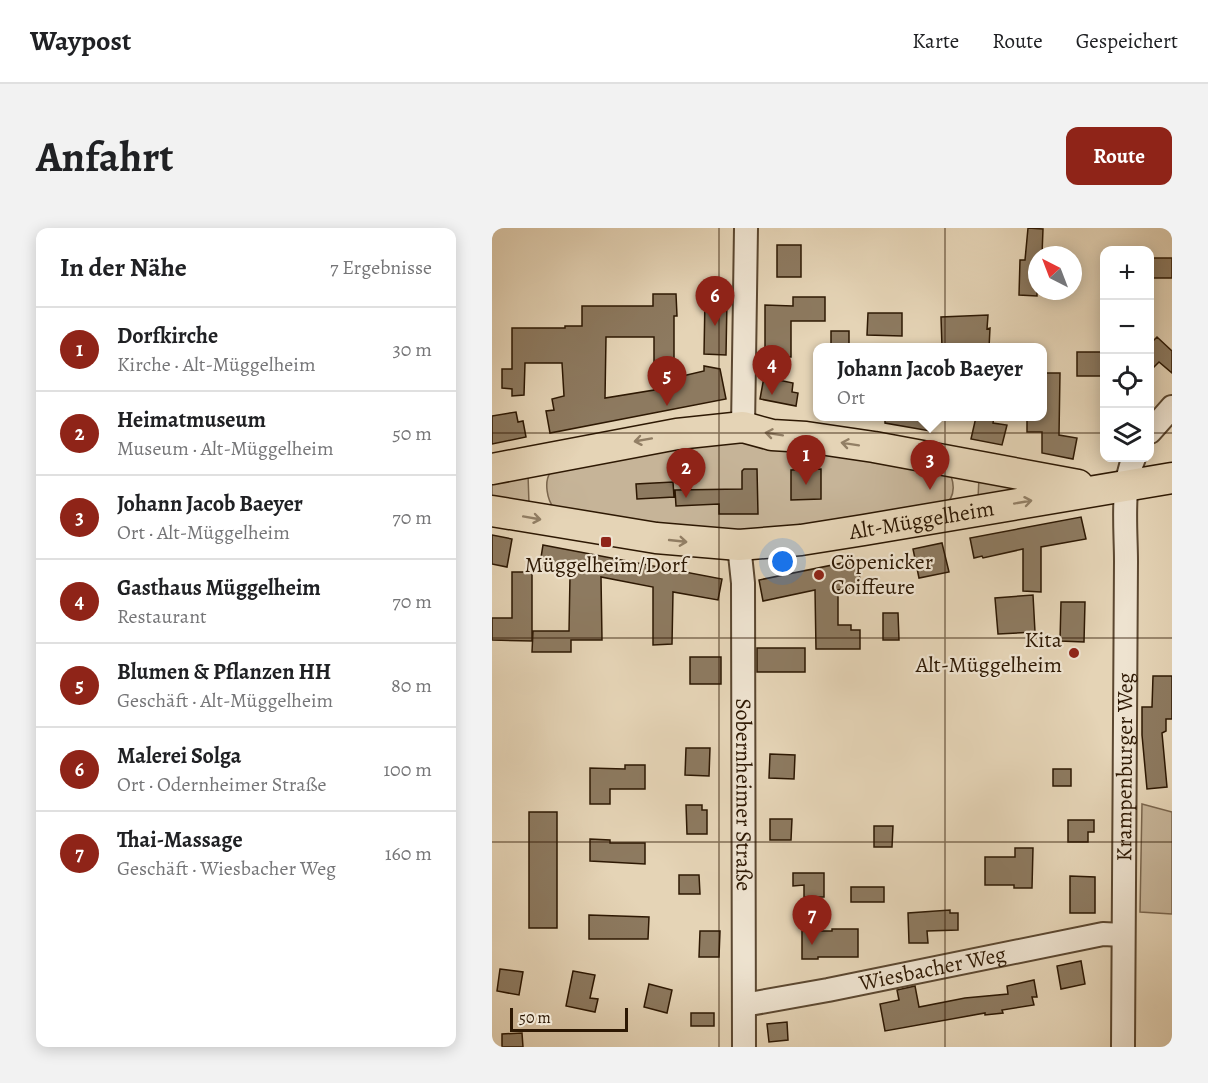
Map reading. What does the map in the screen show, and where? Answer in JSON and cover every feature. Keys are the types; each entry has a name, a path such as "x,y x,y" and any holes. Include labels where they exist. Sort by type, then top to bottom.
{"main road":[{"name":"Alt-Müggelheim","path":"492,469 681,433 743,427 772,435 806,437 1120,477"},
{"name":"Alt-Müggelheim","path":"492,511 656,538 740,545 801,540 843,533 1120,477"},
{"path":"1120,477 1172,478"}],"street":[{"path":"743,427 746,228"},
{"path":"1154,427 1172,407"},
{"name":"Krampenburger Weg","path":"1120,477 1123,1047"},
{"name":"Sobernheimer Straße","path":"740,545 743,583 744,1047"},
{"name":"Wiesbacher Weg","path":"744,1005 1103,934 1123,935"}],"shaded area":[{"path":"750,439 951,476 952,494 949,502 942,508 702,538 554,508 548,496 548,477 562,463"},
{"path":"528,474 529,504 492,503 492,476"},
{"path":"979,477 1024,487 978,499"},
{"path":"1142,804 1172,812 1172,914 1140,912"}],"building":[{"path":"1028,228 1043,229 1042,246 1028,246 1028,296 1019,295 1020,260 1025,260"},
{"path":"777,245 801,245 801,277 777,277"},
{"path":"1154,258 1172,258 1172,278 1154,278"},
{"path":"653,294 676,294 674,378 704,371 704,366 720,369 726,399 550,433 546,411 554,410 552,399 564,396 562,363 525,363 524,395 512,396 512,389 502,388 502,369 512,369 512,328 582,326 582,306 653,306","holes":["606,337 654,337 654,390 605,398"]},
{"path":"793,297 825,297 825,321 791,321 791,357 765,356 765,305 793,306"},
{"path":"705,298 727,299 726,355 704,354"},
{"path":"868,313 902,313 902,336 867,335"},
{"path":"988,315 989,343 942,343 941,317"},
{"path":"831,331 849,331 849,343 831,343"},
{"path":"1157,337 1172,351 1172,373 1159,362 1154,367 1154,340"},
{"path":"1077,352 1100,352 1100,376 1077,376"},
{"path":"1047,373 1060,373 1059,435 1077,438 1073,459 1042,453 1042,432 1027,432 1027,421 1047,421"},
{"path":"764,377 793,383 792,392 798,393 796,406 760,399"},
{"path":"516,412 518,422 523,421 526,437 492,444 492,416"},
{"path":"885,421 931,421 930,431 885,423"},
{"path":"975,421 993,421 993,423 1007,425 1002,445 971,439"},
{"path":"744,469 757,469 758,514 719,514 719,504 676,506 675,490 742,489"},
{"path":"821,469 821,499 791,500 791,470"},
{"path":"673,482 674,497 637,499 636,484"},
{"path":"1081,517 1086,539 1041,547 1041,592 1023,591 1023,549 974,558 970,538"},
{"path":"492,535 512,539 507,567 492,564"},
{"path":"942,543 949,572 919,578 913,549"},
{"path":"543,545 722,579 718,600 673,592 672,644 653,645 653,587 601,577 602,640 571,640 571,652 532,652 533,631 569,631 570,576 539,570"},
{"path":"857,560 861,586 838,590 838,625 851,625 851,630 860,630 860,649 816,649 815,590 763,601 759,580"},
{"path":"512,572 532,572 532,641 492,640 492,618 512,618"},
{"path":"1033,595 1035,632 998,634 995,598"},
{"path":"1061,602 1085,602 1084,642 1060,641"},
{"path":"883,613 898,613 899,640 883,640"},
{"path":"757,648 805,648 805,672 757,672"},
{"path":"690,657 721,657 721,684 690,684"},
{"path":"1153,676 1172,676 1172,719 1166,719 1166,731 1162,733 1167,787 1147,789 1142,707 1152,707"},
{"path":"686,748 710,748 709,776 685,775"},
{"path":"770,754 795,755 794,779 769,778"},
{"path":"625,765 645,765 645,789 610,789 610,804 590,804 590,768 625,769"},
{"path":"1053,769 1071,769 1071,786 1053,786"},
{"path":"686,805 702,805 702,810 707,810 707,834 687,834"},
{"path":"529,812 557,812 557,928 529,928"},
{"path":"770,819 792,819 791,840 770,840"},
{"path":"1068,820 1094,820 1094,832 1088,832 1088,842 1068,842"},
{"path":"874,826 893,826 892,847 874,847"},
{"path":"590,839 610,840 610,843 645,843 645,864 590,861"},
{"path":"1015,848 1033,848 1032,888 1014,888 1014,885 985,885 985,857 1015,857"},
{"path":"793,873 824,873 824,897 804,897 804,885 793,886"},
{"path":"679,875 699,875 700,894 679,894"},
{"path":"1070,876 1095,877 1095,913 1070,913"},
{"path":"851,887 884,887 884,902 851,902"},
{"path":"950,910 950,913 958,913 958,930 927,931 928,943 909,943 908,913"},
{"path":"589,915 649,917 648,939 589,939"},
{"path":"832,929 858,929 858,957 802,959 802,931 832,931"},
{"path":"700,931 720,931 719,957 699,957"},
{"path":"1081,961 1085,984 1061,989 1057,966"},
{"path":"500,969 523,972 519,995 497,991"},
{"path":"573,971 595,975 590,998 598,999 595,1012 566,1006"},
{"path":"1034,980 1037,997 1032,997 1034,1005 1002,1010 1003,1013 985,1015 985,1013 885,1031 880,1004 899,1000 897,990 915,986 919,1007 965,998 1008,994 1007,986"},
{"path":"649,984 672,990 667,1013 644,1007"},
{"path":"691,1013 714,1013 714,1026 691,1026"},
{"path":"787,1022 788,1040 769,1042 767,1024"},
{"path":"522,1033 523,1047 502,1047 502,1034"}],"place":[{"name":"Malerei Solga","path":"715,326"},
{"name":"Gasthaus Müggelheim","path":"772,395"},
{"name":"Blumen & Pflanzen HH","path":"667,406"},
{"name":"Dorfkirche","path":"806,485"},
{"name":"Johann Jacob Baeyer","path":"930,490"},
{"name":"Heimatmuseum","path":"686,498"},
{"name":"Müggelheim/Dorf","path":"606,542"},
{"name":"Cöpenicker Coiffeure","path":"819,575"},
{"name":"Kita Alt-Müggelheim","path":"1074,653"},
{"name":"Thai-Massage","path":"812,945"}]}
